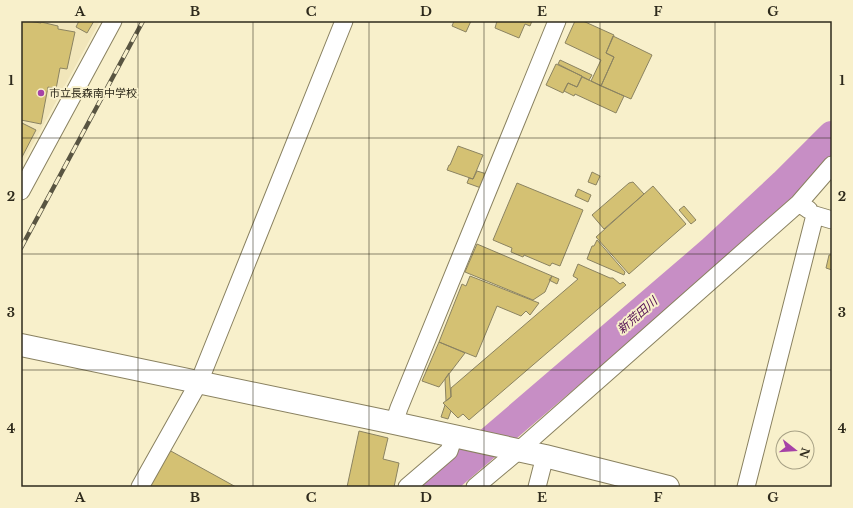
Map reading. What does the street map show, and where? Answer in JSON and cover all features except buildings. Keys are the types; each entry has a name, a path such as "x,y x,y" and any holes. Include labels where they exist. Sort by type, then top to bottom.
{"street":[{"path":"21,191 113,21"},
{"path":"140,487 199,382 344,21"},
{"path":"394,422 557,21"},
{"path":"475,487 513,450 800,203 832,166"},
{"path":"800,203 815,216 832,220"},
{"path":"746,487 815,216"},
{"path":"21,345 394,422 545,456 668,487"},
{"path":"407,487 449,451 460,437"},
{"path":"537,487 545,456"}],"shaded area":[{"name":"市立長森南中学校","path":"21,21 100,21 21,166"}],"waterway":[{"name":"新荒田川","path":"437,487 711,252 784,184 832,136"}],"railway":[{"path":"21,248 143,21"}],"place":[{"name":"市立長森南中学校","path":"41,93"}]}
